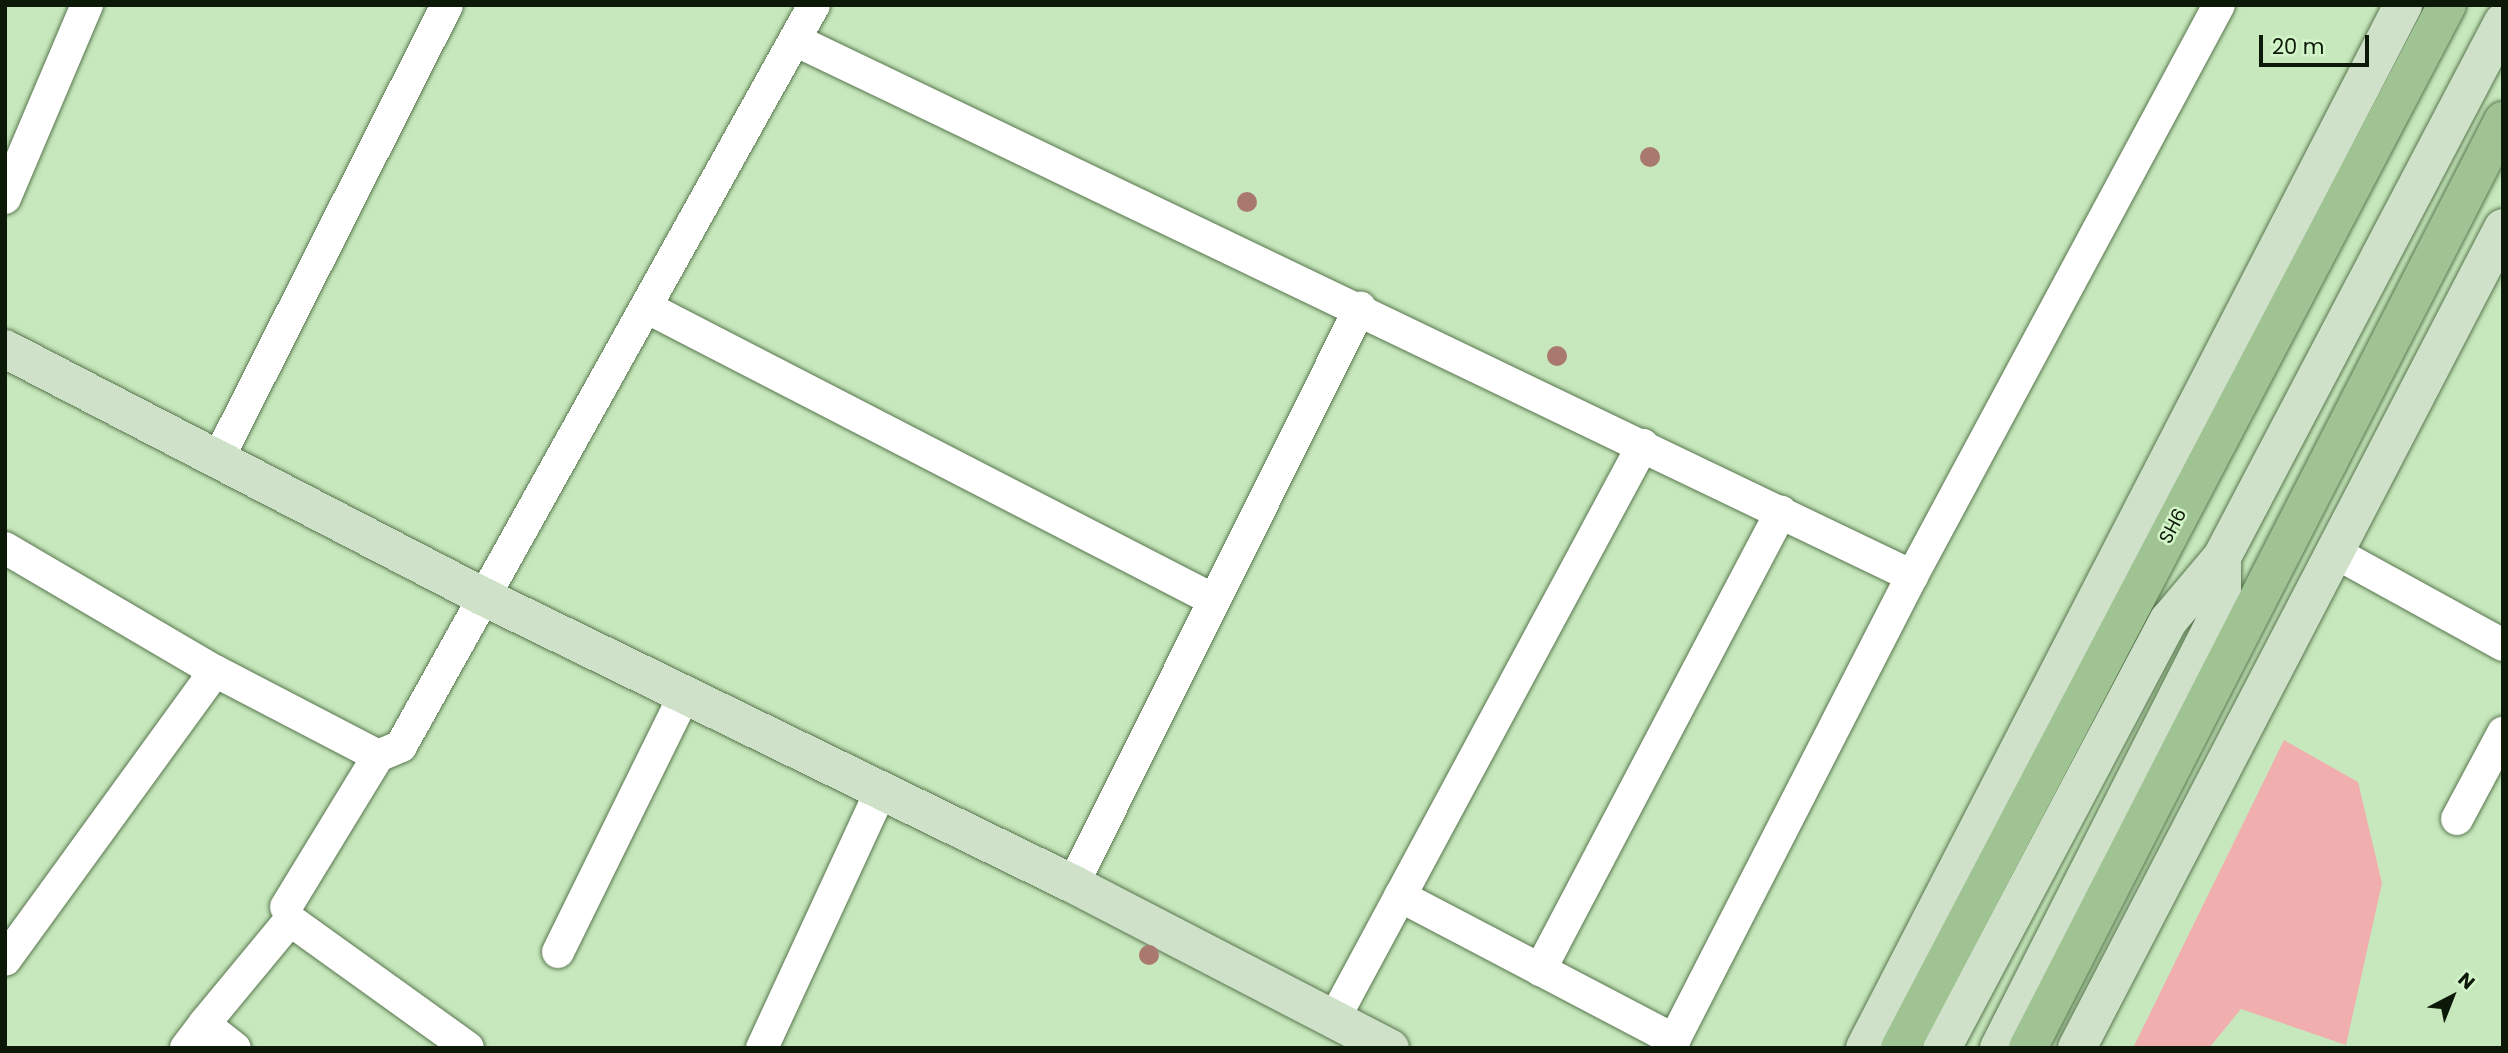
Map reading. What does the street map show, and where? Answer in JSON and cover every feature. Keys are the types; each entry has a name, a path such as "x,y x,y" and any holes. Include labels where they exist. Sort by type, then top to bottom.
{"main road":[{"name":"SH6","path":"1900,1048 2446,6"},
{"path":"2028,1048 2503,121"}],"street":[{"path":"8,185 87,5"},
{"path":"218,459 447,5"},
{"path":"286,907 378,756 401,746 482,596 797,41 814,5"},
{"path":"1400,896 1672,1044 1912,576 2219,5"},
{"path":"1866,1048 2403,5"},
{"path":"1942,1048 2169,620 2222,556 2503,22"},
{"path":"797,41 1360,308 1912,576"},
{"path":"2077,1048 2503,228"},
{"path":"646,307 1214,600"},
{"path":"1073,884 1360,308"},
{"path":"5,349 482,596 1073,884 1390,1048"},
{"path":"1334,1019 1643,445"},
{"path":"1540,970 1781,513"},
{"path":"5,548 215,671 378,756"},
{"path":"2334,552 2503,645"},
{"path":"1999,1048 2214,624 2222,597 2222,556"},
{"path":"5,960 215,671"},
{"path":"558,952 685,694"},
{"path":"2457,819 2503,733"},
{"path":"762,1048 881,790"},
{"path":"235,1048 195,1036 290,920 468,1048"}],"shaded area":[{"path":"2284,740 2358,782 2382,883 2346,1045 2241,1009 2209,1048 2133,1048"}]}
